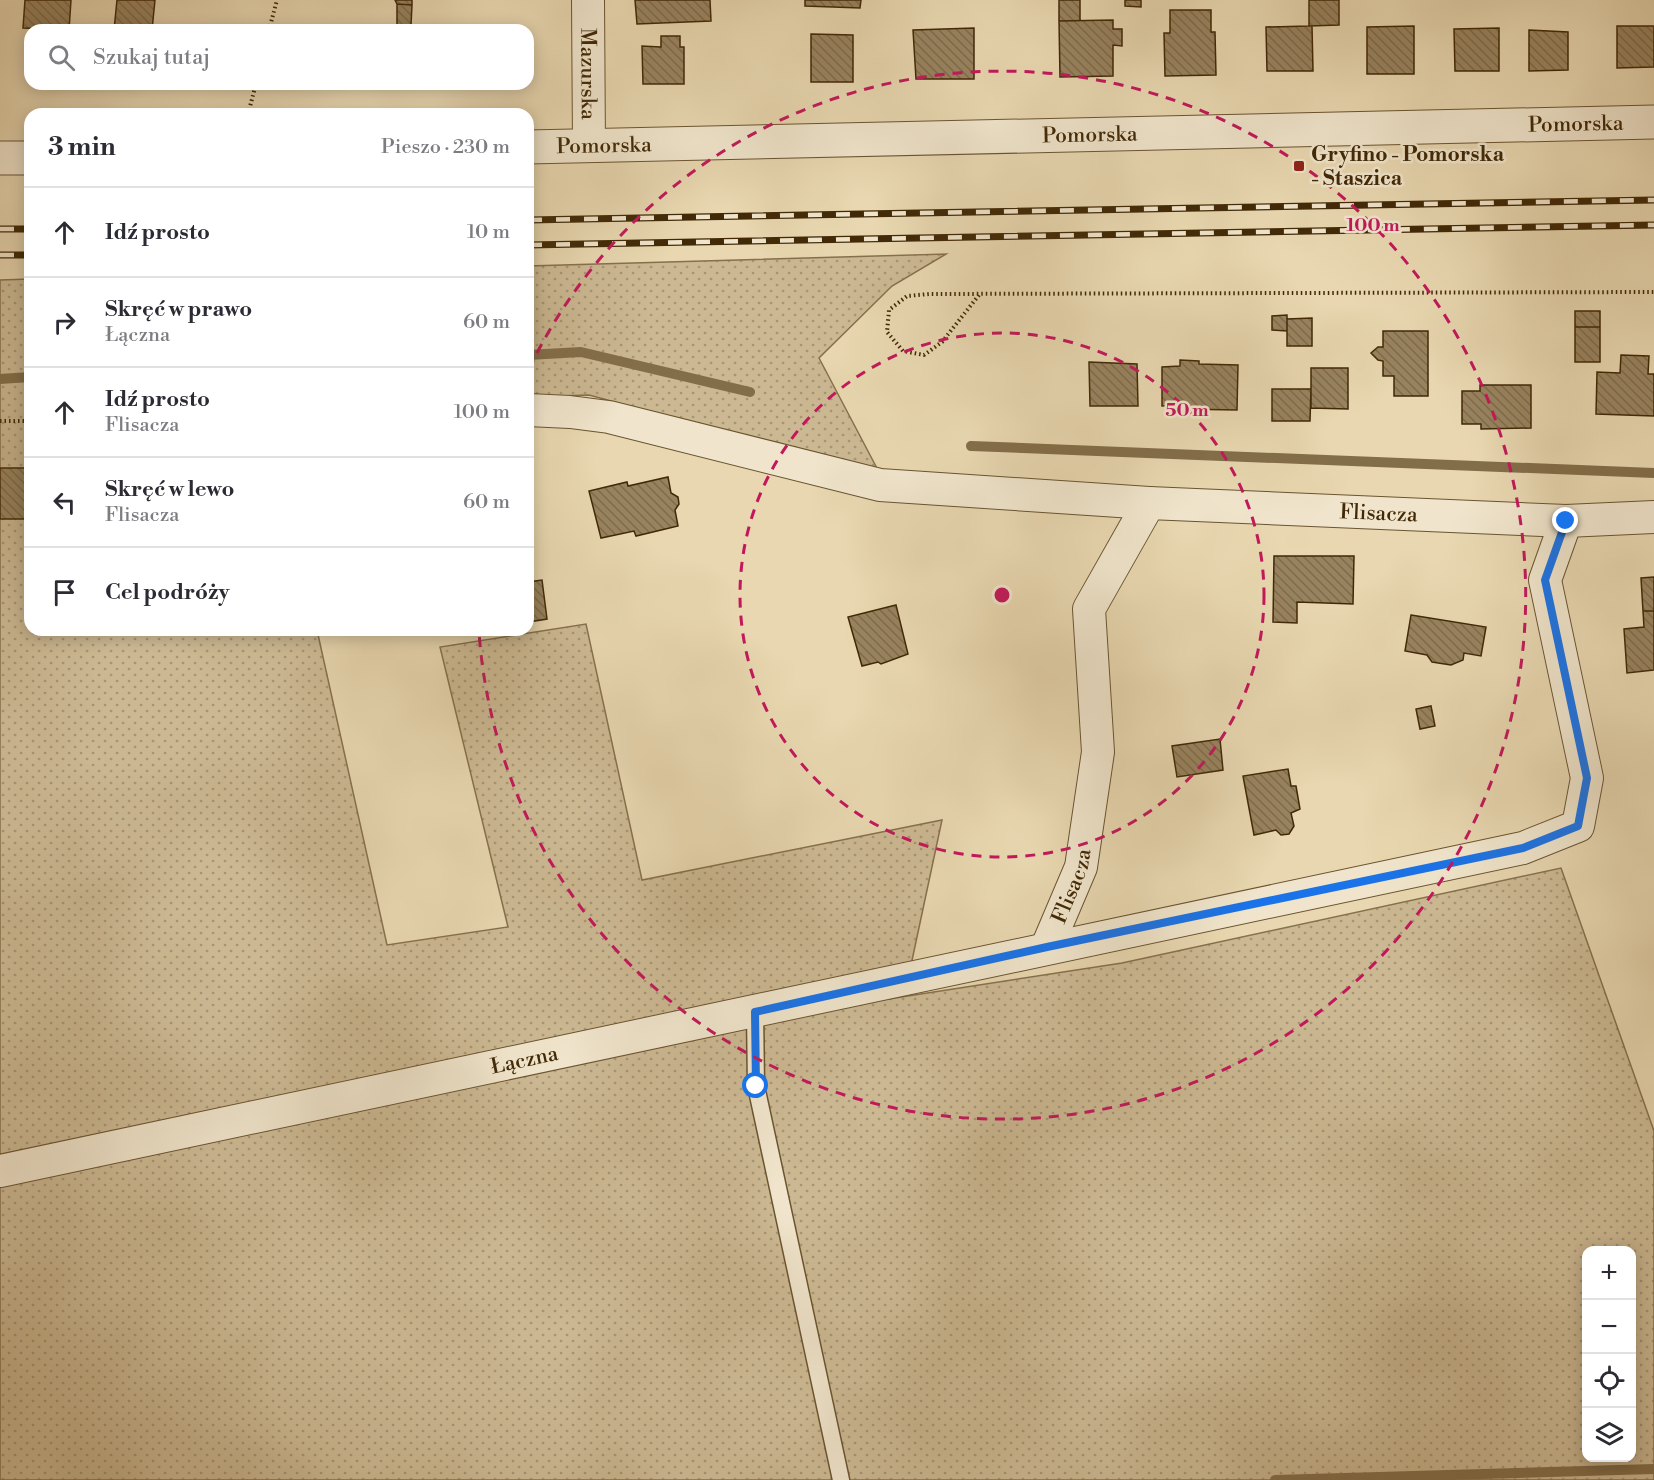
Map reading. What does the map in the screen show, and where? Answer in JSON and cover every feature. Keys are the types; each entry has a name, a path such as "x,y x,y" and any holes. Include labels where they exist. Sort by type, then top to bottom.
{"street":[{"name":"Mazurska","path":"588,0 589,146"},
{"name":"Pomorska","path":"534,147 1654,123"},
{"path":"0,158 24,158"},
{"path":"534,411 609,417 880,485 1149,503"},
{"name":"Flisacza","path":"1047,947 1081,867 1098,752 1089,609 1149,503 1566,521 1654,517"},
{"name":"Flisacza","path":"1047,947 1523,848 1578,826 1587,778 1545,580 1566,521"},
{"name":"Łączna","path":"0,1170 755,1012 1047,947"}],"lane":[{"path":"755,1012 756,1086 841,1480"}],"path":[{"path":"271,24 277,0"},
{"path":"250,108 254,90"},
{"path":"979,295 942,342 924,355 903,351 887,332 889,310 908,296 979,295 1654,292"},
{"path":"0,421 24,421"}],"shaded area":[{"path":"946,254 892,286 819,358 880,474 589,395 534,397 534,266"},
{"path":"24,279 24,636 318,636 387,945 508,927 440,647 510,636 534,636 534,632 586,624 642,880 942,820 911,965 0,1156 0,280"},
{"path":"1561,868 1654,1131 1654,1480 0,1480 0,1179 746,1021 1122,963"}],"building":[{"path":"25,0 71,0 69,24 24,24 23,28"},
{"path":"117,0 155,0 153,24 115,24"},
{"path":"395,0 412,0 412,5 397,4"},
{"path":"635,0 710,0 711,21 637,24"},
{"path":"805,0 861,0 860,8 805,6"},
{"path":"1059,0 1080,0 1080,21 1059,21"},
{"path":"1125,0 1141,0 1141,7 1125,6"},
{"path":"1309,0 1339,0 1339,25 1309,26"},
{"path":"397,4 412,5 411,24 397,24"},
{"path":"1170,10 1211,10 1211,32 1215,32 1216,75 1165,76 1164,33 1170,33"},
{"path":"1113,20 1113,29 1122,29 1122,46 1113,45 1113,76 1060,77 1059,21"},
{"path":"1312,26 1313,71 1267,71 1266,27"},
{"path":"1414,26 1414,74 1367,74 1367,27"},
{"path":"1617,26 1654,26 1654,67 1617,68"},
{"path":"974,28 974,79 916,79 913,30"},
{"path":"1499,28 1499,71 1455,71 1454,29"},
{"path":"1529,30 1568,32 1568,70 1529,71"},
{"path":"811,34 853,35 853,82 811,82"},
{"path":"661,36 680,36 680,47 684,47 684,84 643,84 642,46 661,47"},
{"path":"1575,311 1600,311 1600,327 1575,327"},
{"path":"1287,315 1287,331 1272,330 1272,316"},
{"path":"1312,318 1312,346 1287,346 1287,319"},
{"path":"1575,327 1600,327 1600,362 1575,362"},
{"path":"1383,331 1428,331 1428,396 1394,396 1394,376 1383,376 1383,361 1378,360 1371,353 1378,347 1383,347"},
{"path":"1621,355 1649,356 1648,374 1654,374 1654,416 1596,414 1597,372 1620,373"},
{"path":"1180,360 1199,361 1199,364 1238,365 1237,410 1179,409 1179,405 1162,406 1162,367 1180,366"},
{"path":"1089,362 1137,364 1138,406 1090,406"},
{"path":"1311,368 1348,368 1348,409 1311,408"},
{"path":"1480,385 1531,385 1531,428 1481,429 1481,424 1462,424 1462,391 1480,391"},
{"path":"1272,389 1311,389 1310,421 1272,421"},
{"path":"0,468 24,468 24,519 0,519"},
{"path":"668,477 671,493 678,497 679,504 675,510 678,526 636,536 634,531 601,538 589,491 627,482 628,486"},
{"path":"1274,556 1354,556 1353,604 1297,602 1297,623 1273,622"},
{"path":"1654,577 1654,611 1643,611 1641,578"},
{"path":"542,580 547,619 534,621 534,581"},
{"path":"896,605 908,654 881,664 878,662 862,666 848,617"},
{"path":"1643,611 1654,611 1654,670 1627,673 1624,629 1644,627"},
{"path":"1411,615 1486,627 1481,656 1464,653 1463,660 1451,665 1432,662 1427,655 1405,651"},
{"path":"1431,706 1435,726 1420,729 1416,709"},
{"path":"1220,739 1223,770 1177,777 1172,746"},
{"path":"1288,769 1291,786 1296,786 1300,809 1291,813 1294,826 1289,834 1281,835 1276,830 1254,835 1243,776"}],"waterway":[{"path":"534,355 581,352 750,392"},
{"path":"0,379 24,377"},
{"path":"971,446 1654,473"},
{"path":"1275,1480 1654,1469"}],"railway":[{"path":"534,220 1654,200"},
{"path":"534,245 1654,225"},
{"path":"0,229 24,229"},
{"path":"0,255 24,255"}],"place":[{"name":"Gryfino - Pomorska - Staszica","path":"1299,166"}],"route":[{"path":"756,1086 755,1012 1047,947 1523,848 1578,826 1587,778 1545,580 1566,521"}]}
